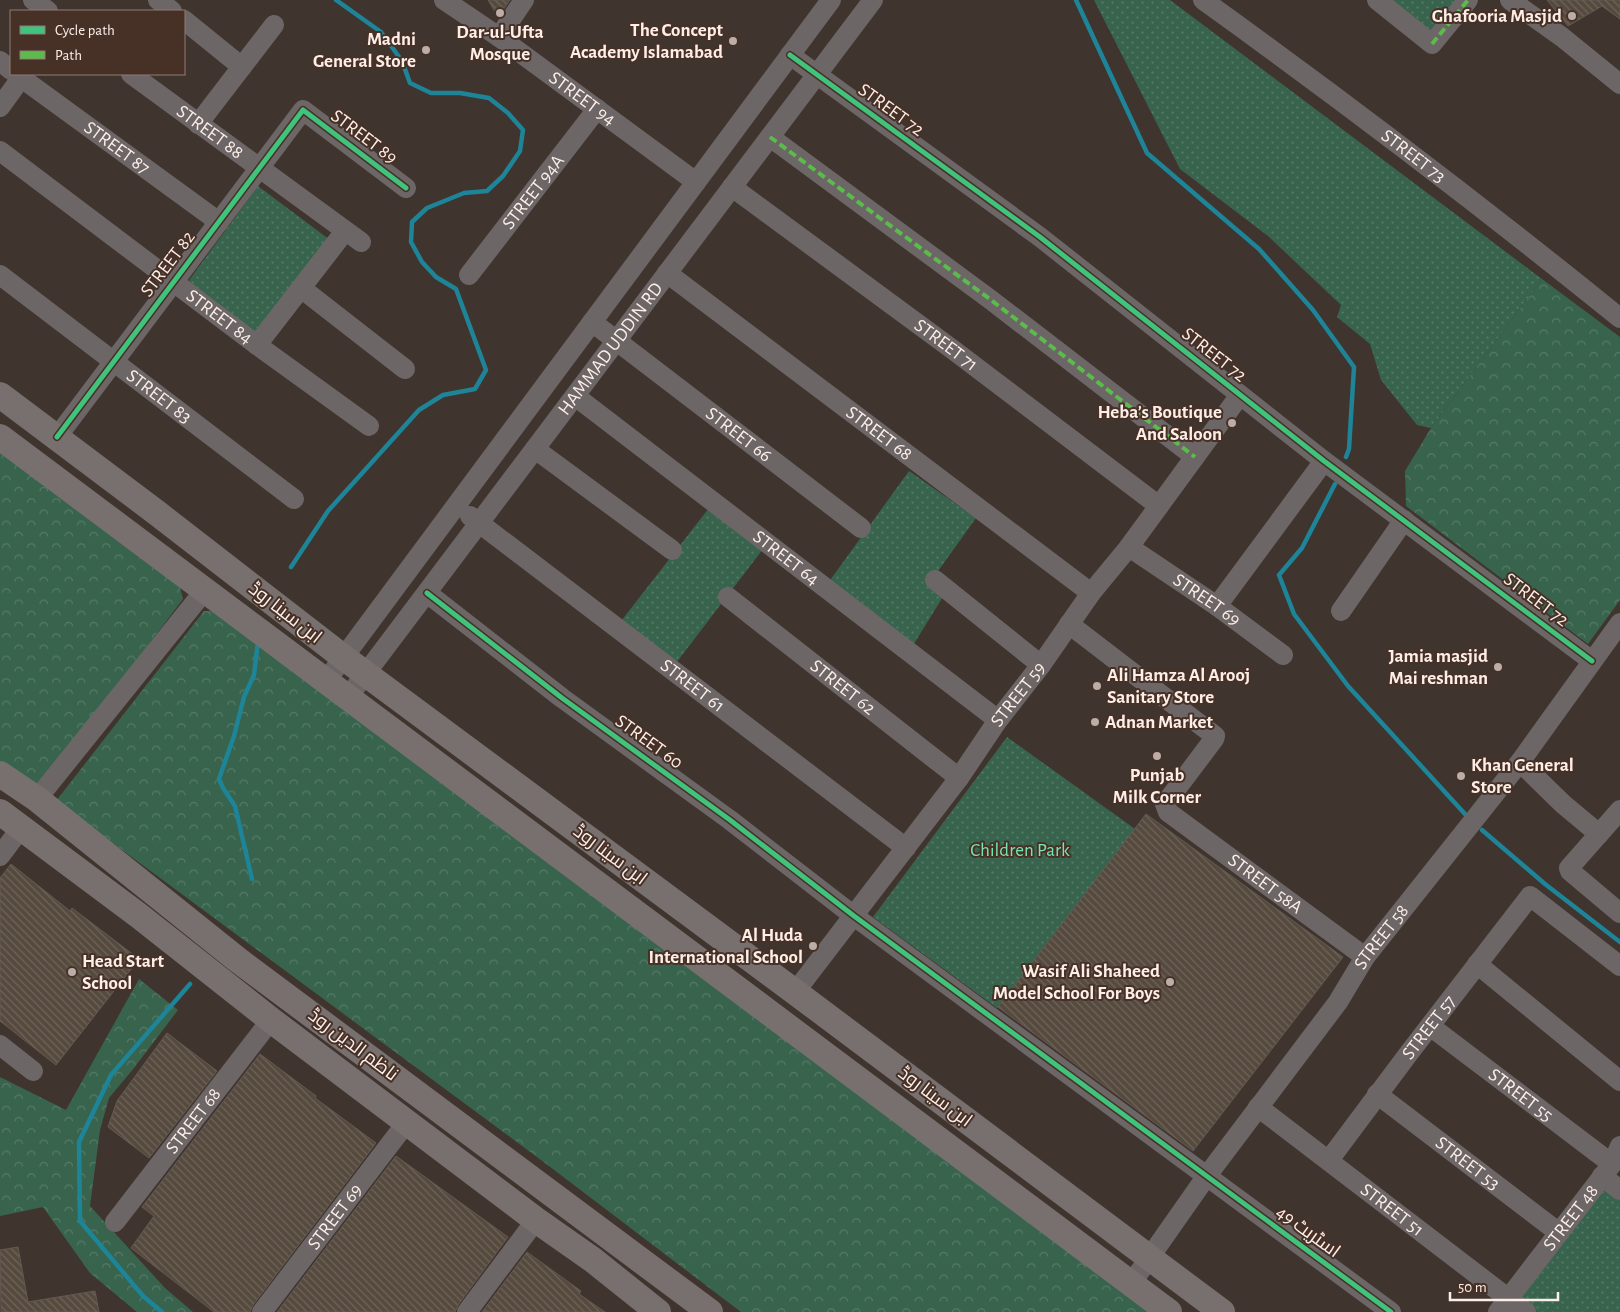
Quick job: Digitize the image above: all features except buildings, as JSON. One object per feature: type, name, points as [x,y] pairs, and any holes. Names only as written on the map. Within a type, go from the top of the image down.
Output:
[{"type":"main road","name":"ابن سینا روڈ","points":[[0,395],[344,658],[795,992],[1222,1312]]},
{"type":"main road","name":"ابن سینا روڈ","points":[[0,437],[1169,1312]]},
{"type":"main road","points":[[136,538],[156,513]]},
{"type":"main road","name":"ناظم الدین روڈ","points":[[0,774],[37,799],[238,960],[710,1312]]},
{"type":"main road","name":"ناظم الدین روڈ","points":[[0,812],[138,915],[271,1020],[536,1220],[593,1260],[658,1312]]},
{"type":"main road","points":[[222,982],[238,960]]},
{"type":"street","points":[[33,0],[47,10]]},
{"type":"street","points":[[158,0],[171,10]]},
{"type":"street","name":"STREET 94","points":[[444,0],[499,37],[696,182]]},
{"type":"street","points":[[499,37],[524,0]]},
{"type":"street","name":"HAMMAD UDDIN RD","points":[[326,681],[831,0]]},
{"type":"street","name":"HAMMAD UDDIN RD","points":[[348,697],[873,0]]},
{"type":"street","name":"STREET 73","points":[[1203,0],[1308,76],[1620,318]]},
{"type":"street","points":[[1377,0],[1432,44],[1468,0]]},
{"type":"street","points":[[1510,0],[1562,37],[1620,84]]},
{"type":"street","points":[[185,21],[242,67]]},
{"type":"street","points":[[198,124],[274,25]]},
{"type":"street","name":"STREET 72","points":[[790,56],[1040,237],[1324,460],[1592,661]]},
{"type":"street","points":[[0,107],[17,75]]},
{"type":"street","name":"STREET 87","points":[[19,75],[219,222]]},
{"type":"street","name":"STREET 88","points":[[132,75],[353,236],[301,288]]},
{"type":"street","name":"STREET 94A","points":[[469,275],[597,109]]},
{"type":"street","name":"STREET 82","points":[[57,437],[303,110]]},
{"type":"street","name":"STREET 89","points":[[303,110],[406,188]]},
{"type":"street","points":[[770,137],[991,300],[1195,457]]},
{"type":"street","name":"STREET 84","points":[[0,151],[257,346],[368,426]]},
{"type":"street","name":"STREET 71","points":[[732,187],[952,349],[1159,506]]},
{"type":"street","name":"STREET 68","points":[[667,273],[1091,593]]},
{"type":"street","name":"STREET 83","points":[[0,276],[294,500]]},
{"type":"street","points":[[257,346],[301,288],[405,369]]},
{"type":"street","name":"STREET 66","points":[[592,322],[861,528]]},
{"type":"street","name":"STREET 59","points":[[795,992],[959,778],[998,720],[1041,665],[1091,593],[1129,547],[1240,395]]},
{"type":"street","name":"STREET 64","points":[[575,396],[998,720]]},
{"type":"street","points":[[535,449],[672,550]]},
{"type":"street","points":[[1217,606],[1324,460]]},
{"type":"street","name":"STREET 61","points":[[456,505],[906,848]]},
{"type":"street","points":[[1341,611],[1404,520]]},
{"type":"street","name":"STREET 69","points":[[1129,547],[1217,606],[1283,656]]},
{"type":"street","points":[[935,580],[1041,665]]},
{"type":"street","points":[[37,799],[205,590]]},
{"type":"street","name":"STREET 60","points":[[427,593],[562,698],[730,820],[854,916],[1206,1176]]},
{"type":"street","name":"STREET 62","points":[[728,597],[959,778]]},
{"type":"street","name":"STREET 58","points":[[1131,1284],[1206,1176],[1338,1002],[1365,957],[1520,762],[1592,661],[1614,646],[1620,623]]},
{"type":"street","name":"STREET 58A","points":[[1069,624],[1215,736],[1165,804],[1166,809],[1365,957]]},
{"type":"street","points":[[1520,762],[1563,804],[1613,823],[1569,868],[1570,871],[1620,913]]},
{"type":"street","points":[[0,856],[21,828]]},
{"type":"street","name":"STREET 57","points":[[1329,1160],[1377,1094],[1530,896],[1620,966]]},
{"type":"street","points":[[1477,964],[1620,1081]]},
{"type":"street","name":"STREET 68","points":[[115,1222],[271,1020]]},
{"type":"street","name":"STREET 55","points":[[1430,1026],[1612,1162],[1620,1190]]},
{"type":"street","points":[[0,1045],[33,1071]]},
{"type":"street","name":"STREET 53","points":[[1377,1094],[1558,1232]]},
{"type":"street","name":"STREET 51","points":[[1258,1107],[1329,1160],[1503,1305],[1526,1312]]},
{"type":"street","name":"STREET 69","points":[[262,1312],[407,1122]]},
{"type":"street","name":"STREET 48","points":[[1503,1305],[1612,1162]]},
{"type":"street","name":"اسٹریٹ 49","points":[[1206,1176],[1392,1312]]},
{"type":"street","points":[[467,1312],[536,1220]]},
{"type":"green space","points":[[1094,0],[1170,0],[1542,279],[1431,428],[1417,425],[1381,380],[1370,344],[1337,317],[1341,305],[1268,236],[1180,169]]},
{"type":"green space","points":[[1383,0],[1462,0],[1432,37]]},
{"type":"green space","points":[[258,186],[330,240],[259,337],[187,283]]},
{"type":"green space","points":[[1542,279],[1620,337],[1620,600],[1588,644],[1406,506],[1405,471],[1431,428]]},
{"type":"green space","points":[[0,450],[179,583],[183,599],[46,780],[38,785],[0,761]]},
{"type":"green space","points":[[909,471],[976,518],[931,581],[944,595],[912,647],[828,583]]},
{"type":"green space","points":[[709,508],[763,549],[673,667],[618,625]]},
{"type":"green space","points":[[204,611],[219,611],[1158,1312],[741,1312],[545,1163],[56,801]]},
{"type":"green space","name":"Children Park","points":[[1007,737],[1135,829],[997,1008],[873,917]]},
{"type":"green space","points":[[139,979],[178,1010],[109,1098],[100,1130],[90,1206],[165,1288],[193,1312],[137,1312],[90,1273],[43,1207],[0,1216],[0,1077],[66,1110]]},
{"type":"green space","points":[[1603,1184],[1620,1197],[1620,1312],[1537,1312],[1517,1296]]},
{"type":"waterway","points":[[291,567],[328,511],[419,410],[443,395],[475,389],[486,370],[456,289],[436,277],[422,262],[411,242],[412,222],[427,208],[464,193],[487,191],[503,176],[520,151],[523,130],[508,113],[489,98],[460,93],[431,93],[410,83],[402,61],[381,32],[336,0]]},
{"type":"waterway","points":[[1076,0],[1147,153],[1259,249],[1313,310],[1354,367],[1349,449],[1346,457]]},
{"type":"waterway","points":[[1335,484],[1302,548],[1279,575],[1294,614],[1348,686],[1465,814]]},
{"type":"waterway","points":[[252,879],[235,806],[219,779],[234,736],[244,697],[254,675],[258,642]]},
{"type":"waterway","points":[[1482,830],[1545,884],[1620,942]]},
{"type":"waterway","points":[[162,1312],[143,1296],[80,1221],[79,1142],[111,1075],[190,984]]},
{"type":"marked path","points":[[1432,44],[1468,0]]},
{"type":"marked path","points":[[770,137],[991,300],[1195,457]]},
{"type":"cycle path","points":[[790,55],[1040,237],[1324,461],[1592,661]]},
{"type":"cycle path","points":[[57,437],[303,110],[406,188]]},
{"type":"cycle path","points":[[427,593],[562,698],[730,820],[854,916],[1391,1312]]},
{"type":"place","name":"Dar-ul-Ufta Mosque","points":[[500,13]]},
{"type":"place","name":"Ghafooria Masjid","points":[[1572,16]]},
{"type":"place","name":"The Concept Academy Islamabad","points":[[733,41]]},
{"type":"place","name":"Madni General Store","points":[[426,50]]},
{"type":"place","name":"Heba’s Boutique And Saloon","points":[[1232,423]]},
{"type":"place","name":"Jamia masjid Mai reshman","points":[[1498,667]]},
{"type":"place","name":"Ali Hamza Al Arooj Sanitary Store","points":[[1097,686]]},
{"type":"place","name":"Adnan Market","points":[[1095,722]]},
{"type":"place","name":"Punjab Milk Corner","points":[[1157,756]]},
{"type":"place","name":"Khan General Store","points":[[1461,776]]},
{"type":"place","name":"Al Huda International School","points":[[813,946]]},
{"type":"place","name":"Head Start School","points":[[72,972]]},
{"type":"place","name":"Wasif Ali Shaheed Model School For Boys","points":[[1170,982]]}]
